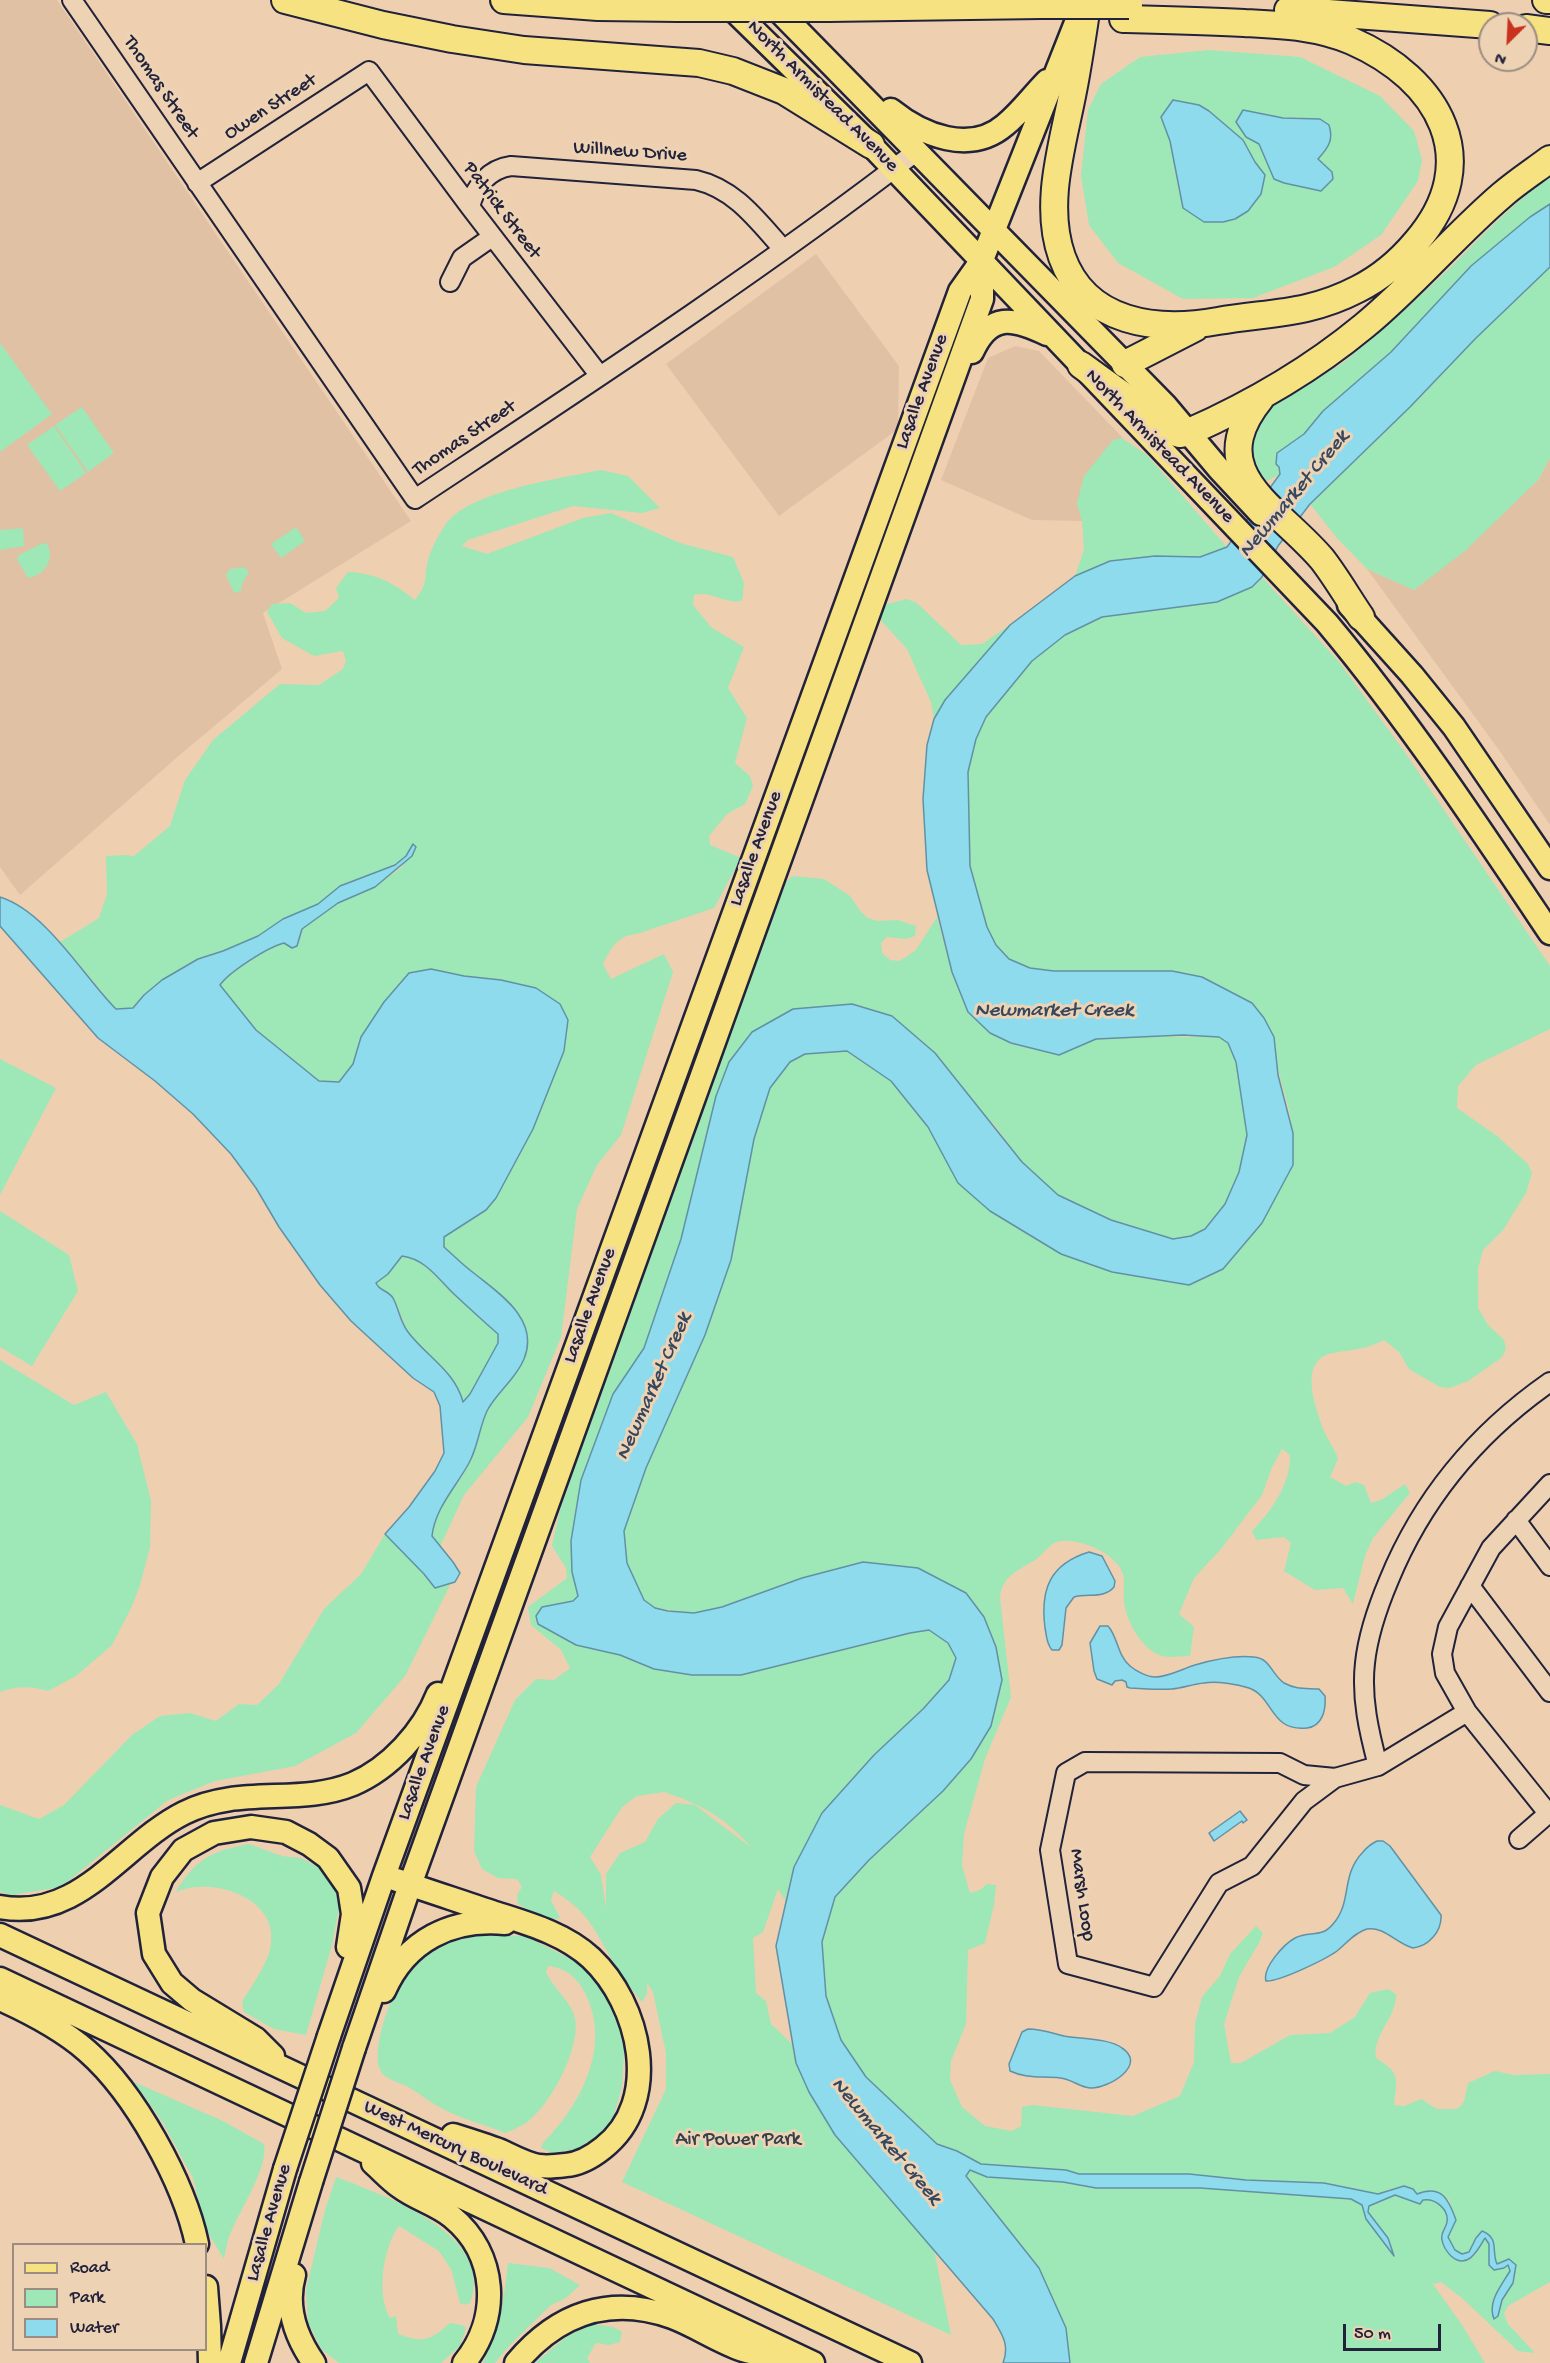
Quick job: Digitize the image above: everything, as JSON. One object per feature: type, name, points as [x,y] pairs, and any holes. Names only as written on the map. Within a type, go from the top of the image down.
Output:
[{"type":"highway","points":[[285,0],[383,25],[452,39],[524,50],[699,63],[733,71],[784,92],[872,145]]},
{"type":"highway","points":[[504,0],[598,7],[955,6],[1040,12],[1251,8],[1478,24]]},
{"type":"highway","points":[[1086,0],[1056,194],[1055,225],[1062,258],[1077,284],[1105,309],[1123,318],[1158,326],[1201,325],[1306,310],[1334,301],[1384,273],[1407,253],[1425,232],[1437,212],[1446,188],[1450,164],[1448,141],[1442,121],[1431,100],[1396,66],[1351,40],[1303,26],[1126,12]]},
{"type":"highway","points":[[1081,365],[1143,410],[1164,429],[1180,434],[1189,432],[1264,394],[1328,354],[1395,299],[1503,194],[1550,159]]},
{"type":"highway","points":[[1125,363],[1201,325]]},
{"type":"highway","points":[[1264,394],[1248,413],[1238,440],[1239,465],[1252,496],[1305,551],[1322,560],[1360,617]]},
{"type":"main road","name":"North Armistead Avenue","points":[[723,0],[872,145],[1328,623],[1374,678],[1550,933]]},
{"type":"main road","name":"North Armistead Avenue","points":[[768,0],[1125,363],[1252,496]]},
{"type":"main road","name":"Lasalle Avenue","points":[[229,2363],[285,2169],[384,1876],[960,291],[982,260],[1086,0]]},
{"type":"main road","points":[[842,75],[928,134],[957,140],[978,138],[998,130],[1013,118],[1056,71]]},
{"type":"main road","name":"Lasalle Avenue","points":[[256,2363],[354,2048],[410,1885],[982,299],[982,260]]},
{"type":"main road","points":[[890,550],[944,429],[970,357],[982,333],[994,324],[1010,321],[1022,322],[1055,338]]},
{"type":"main road","points":[[1360,617],[1412,675],[1454,727],[1550,868]]},
{"type":"main road","points":[[0,1907],[35,1907],[56,1903],[74,1895],[112,1868],[165,1824],[208,1803],[238,1797],[324,1792],[353,1784],[396,1755],[433,1707],[477,1591],[505,1545]]},
{"type":"main road","points":[[287,2070],[256,2039],[192,2000],[172,1983],[154,1954],[148,1913],[162,1877],[183,1850],[214,1833],[251,1827],[286,1832],[309,1844],[328,1858],[349,1888],[353,1914],[332,2026]]},
{"type":"main road","points":[[384,1876],[533,1926],[561,1938],[590,1956],[610,1978],[624,2002],[639,2055],[639,2082],[632,2110],[614,2139],[592,2156],[569,2165],[537,2166],[446,2133],[386,2117]]},
{"type":"main road","points":[[354,2048],[377,2012],[386,1988],[398,1967],[412,1949],[434,1934],[463,1925],[489,1922],[533,1926]]},
{"type":"main road","name":"West Mercury Boulevard","points":[[0,1935],[910,2363]]},
{"type":"main road","name":"West Mercury Boulevard","points":[[0,1979],[813,2363]]},
{"type":"main road","points":[[0,1999],[31,2013],[86,2050],[120,2086],[147,2124],[174,2177],[197,2243]]},
{"type":"main road","points":[[354,2146],[400,2188],[438,2206],[452,2217],[466,2230],[478,2247],[490,2284],[490,2303],[482,2335],[464,2363]]},
{"type":"main road","points":[[308,2192],[304,2239],[289,2291],[291,2314],[298,2338],[314,2363]]},
{"type":"main road","points":[[207,2297],[210,2363]]},
{"type":"main road","points":[[516,2363],[556,2326],[579,2315],[600,2309],[621,2307],[642,2308],[673,2318],[743,2350],[802,2363]]},
{"type":"street","name":"Thomas Street","points":[[72,0],[415,500],[600,376],[783,249],[917,151]]},
{"type":"street","name":"Owen Street","points":[[197,183],[369,71]]},
{"type":"street","name":"Patrick Street","points":[[369,71],[492,237],[600,376]]},
{"type":"street","name":"Willnew Drive","points":[[470,207],[475,192],[485,178],[492,172],[505,167],[696,180],[738,199],[783,249]]},
{"type":"street","points":[[450,282],[462,258],[492,237]]},
{"type":"street","points":[[1378,1766],[1367,1716],[1365,1663],[1375,1619],[1398,1558],[1430,1502],[1457,1464],[1491,1428],[1550,1382]]},
{"type":"street","points":[[1519,1839],[1549,1812],[1467,1712],[1445,1673],[1442,1654],[1448,1627],[1491,1548],[1550,1484]]},
{"type":"street","points":[[1516,1520],[1550,1566]]},
{"type":"street","points":[[1470,1586],[1550,1692]]},
{"type":"street","name":"Marsh Loop","points":[[1335,1778],[1304,1775],[1280,1763],[1085,1762],[1066,1773],[1050,1850],[1068,1964],[1154,1987],[1220,1883],[1252,1866],[1304,1801],[1335,1778],[1378,1766],[1467,1712]]},
{"type":"shaded area","points":[[0,0],[57,0],[411,521],[263,613],[282,669],[20,895],[0,867]]},
{"type":"shaded area","points":[[816,254],[899,366],[898,429],[779,516],[666,364]]},
{"type":"shaded area","points":[[1015,346],[1039,351],[1123,438],[1113,441],[1077,503],[1082,521],[1032,520],[941,480],[988,358]]},
{"type":"shaded area","points":[[1550,458],[1550,825],[1499,750],[1367,569],[1414,590],[1538,480]]},
{"type":"green space","points":[[1209,50],[1300,57],[1380,96],[1414,131],[1422,160],[1418,181],[1381,235],[1334,267],[1253,298],[1183,299],[1118,263],[1089,225],[1081,176],[1088,110],[1101,84],[1140,57]],"holes":[[[1172,101],[1199,105],[1243,140],[1265,175],[1248,211],[1179,193],[1170,141],[1161,117]],[[1243,111],[1283,118],[1299,117],[1326,151],[1318,159],[1325,164],[1299,185],[1284,183],[1266,161],[1259,144],[1246,137]]]},
{"type":"green space","points":[[1550,177],[1550,204],[1530,217],[1471,266],[1391,352],[1323,411],[1304,434],[1277,453],[1280,474],[1267,481],[1261,476],[1254,461],[1252,443],[1255,425],[1265,409],[1286,394],[1325,374],[1346,360],[1426,290],[1511,208]]},
{"type":"green space","points":[[1550,267],[1550,458],[1538,480],[1465,551],[1414,590],[1367,569],[1337,538],[1310,504]]},
{"type":"green space","points":[[0,343],[52,414],[0,452]]},
{"type":"green space","points":[[82,407],[114,453],[88,472],[55,425]]},
{"type":"green space","points":[[54,426],[86,473],[60,491],[27,445]]},
{"type":"green space","points":[[1122,438],[1147,455],[1227,547],[1200,557],[1155,556],[1110,561],[1075,576],[1084,550],[1082,521],[1077,503],[1084,476],[1113,440]]},
{"type":"green space","points":[[601,470],[628,476],[660,508],[642,513],[573,506],[468,540],[462,546],[487,554],[583,518],[611,513],[680,543],[733,557],[744,583],[742,601],[729,601],[712,595],[700,594],[694,595],[693,605],[712,628],[744,647],[728,688],[747,718],[735,763],[750,776],[753,786],[745,804],[727,814],[709,836],[710,845],[741,858],[714,908],[625,937],[612,948],[603,964],[611,979],[664,954],[673,972],[621,1135],[597,1165],[577,1209],[561,1337],[528,1417],[464,1495],[440,1547],[432,1536],[438,1516],[470,1462],[488,1410],[523,1359],[527,1338],[474,1274],[444,1247],[444,1237],[486,1210],[533,1129],[564,1051],[464,976],[431,969],[409,973],[384,1002],[361,1037],[353,1064],[339,1082],[319,1081],[256,1030],[219,985],[240,967],[269,949],[284,943],[292,948],[302,929],[338,903],[375,887],[402,867],[406,856],[395,865],[340,886],[318,904],[283,919],[258,936],[198,959],[144,995],[134,1008],[116,1009],[60,942],[99,918],[107,894],[106,856],[134,856],[170,826],[185,780],[213,740],[280,684],[319,685],[343,669],[346,661],[343,651],[314,656],[282,638],[267,612],[272,604],[290,603],[306,613],[325,611],[339,598],[336,588],[348,572],[367,574],[384,580],[415,600],[425,583],[427,564],[434,544],[446,524],[458,513],[474,503],[517,488]]},
{"type":"green space","points":[[296,527],[305,541],[281,558],[271,544]]},
{"type":"green space","points":[[23,528],[24,546],[0,550],[0,530]]},
{"type":"green space","points":[[43,543],[47,544],[49,550],[49,561],[43,571],[28,578],[17,559],[19,555]]},
{"type":"green space","points":[[244,567],[249,572],[241,591],[234,593],[226,575],[230,569]]},
{"type":"green space","points":[[1262,577],[1339,662],[1404,751],[1550,966],[1550,1029],[1476,1065],[1458,1086],[1457,1108],[1497,1136],[1528,1164],[1532,1173],[1526,1193],[1503,1230],[1483,1250],[1478,1269],[1478,1308],[1488,1325],[1504,1340],[1506,1350],[1501,1358],[1468,1381],[1450,1388],[1440,1387],[1409,1369],[1399,1352],[1384,1340],[1368,1347],[1326,1355],[1313,1369],[1314,1401],[1324,1431],[1338,1459],[1330,1477],[1346,1486],[1355,1482],[1364,1485],[1371,1503],[1381,1500],[1405,1484],[1410,1493],[1373,1538],[1365,1556],[1353,1604],[1343,1588],[1315,1590],[1284,1571],[1291,1543],[1284,1537],[1256,1540],[1252,1531],[1273,1506],[1287,1476],[1290,1455],[1282,1449],[1272,1467],[1262,1495],[1221,1549],[1194,1578],[1179,1614],[1194,1627],[1190,1656],[1162,1656],[1148,1648],[1136,1634],[1125,1610],[1124,1580],[1119,1566],[1106,1554],[1088,1545],[1069,1541],[1057,1542],[1004,1583],[1000,1597],[1011,1697],[985,1759],[964,1834],[962,1866],[970,1893],[980,1890],[987,1884],[996,1885],[994,1905],[985,1943],[968,1950],[966,2024],[951,2061],[950,2080],[962,2107],[985,2126],[1012,2131],[1021,2126],[1022,2107],[1032,2105],[1133,2116],[1180,2096],[1194,2062],[1195,2024],[1202,1997],[1220,1976],[1230,1954],[1256,1926],[1263,1933],[1239,1977],[1224,2024],[1231,2063],[1241,2063],[1290,2035],[1330,2033],[1355,2017],[1370,1993],[1388,1989],[1396,1994],[1395,2002],[1378,2042],[1376,2058],[1390,2068],[1396,2077],[1394,2105],[1404,2106],[1421,2099],[1437,2109],[1457,2109],[1464,2102],[1468,2083],[1495,2071],[1514,2075],[1550,2074],[1550,2282],[1508,2306],[1504,2314],[1508,2324],[1535,2353],[1518,2351],[1463,2299],[1441,2282],[1433,2284],[1485,2363],[1070,2363],[1066,2328],[1039,2268],[966,2175],[970,2170],[987,2177],[1063,2182],[1096,2188],[1200,2188],[1351,2199],[1362,2205],[1366,2219],[1393,2254],[1388,2238],[1368,2212],[1369,2206],[1395,2195],[1420,2204],[1423,2200],[1436,2202],[1447,2216],[1442,2241],[1467,2261],[1474,2256],[1485,2238],[1489,2243],[1489,2265],[1508,2264],[1510,2271],[1493,2299],[1498,2316],[1502,2300],[1513,2283],[1509,2259],[1497,2264],[1489,2234],[1476,2238],[1469,2252],[1462,2254],[1455,2250],[1448,2237],[1455,2220],[1449,2199],[1389,2189],[1378,2194],[1324,2183],[1246,2180],[1189,2174],[1079,2174],[1066,2170],[981,2164],[957,2151],[937,2144],[866,2077],[841,2040],[826,1996],[822,1942],[835,1897],[869,1860],[943,1791],[971,1759],[1002,1680],[863,1562],[802,1578],[722,1607],[694,1613],[655,1608],[644,1600],[626,1563],[624,1531],[646,1468],[705,1335],[731,1260],[754,1139],[770,1088],[790,1062],[805,1054],[847,1051],[891,1081],[928,1127],[958,1183],[990,1211],[1061,1254],[1112,1272],[1189,1285],[1293,1165],[1293,1133],[1289,1110],[1275,1059],[1251,1003],[1202,977],[1172,971],[1054,971],[1030,968],[1009,959],[996,945],[987,927],[970,865],[968,772],[976,739],[986,718],[1032,661],[1065,635],[1102,617],[1217,602],[1252,587]]},
{"type":"green space","points":[[907,599],[917,603],[961,645],[982,644],[1010,625],[945,700],[934,719],[931,702],[907,649],[875,614],[879,606]]},
{"type":"green space","name":"Air Power Park","points":[[793,876],[824,879],[850,896],[868,918],[877,921],[897,920],[916,926],[915,936],[906,939],[887,937],[881,943],[882,953],[890,960],[900,961],[916,950],[937,917],[952,972],[968,1012],[1011,1043],[1059,1055],[1096,1039],[1117,1036],[1219,1037],[1228,1043],[1236,1062],[1247,1135],[1239,1172],[1225,1204],[1205,1229],[1191,1236],[1173,1239],[1111,1220],[1058,1195],[1022,1162],[994,1124],[852,1004],[716,1096],[681,1239],[662,1301],[644,1348],[613,1394],[581,1480],[571,1541],[572,1572],[578,1596],[573,1601],[542,1607],[538,1624],[576,1645],[620,1655],[654,1669],[692,1675],[741,1675],[929,1630],[948,1643],[956,1658],[949,1680],[923,1709],[874,1755],[822,1813],[794,1867],[785,1900],[778,1889],[763,1932],[753,1938],[756,1993],[766,2001],[771,2024],[792,2044],[796,2063],[809,2092],[835,2135],[934,2250],[951,2335],[622,2182],[666,2089],[666,2053],[653,1992],[647,1983],[647,1994],[642,2002],[619,1971],[593,1927],[567,1900],[554,1891],[551,1900],[560,1918],[549,1919],[533,1913],[518,1904],[517,1895],[522,1887],[517,1879],[498,1878],[482,1869],[474,1851],[476,1787],[515,1700],[536,1679],[554,1680],[570,1668],[561,1650],[531,1625],[528,1607],[567,1578],[566,1568],[552,1546],[568,1474],[782,885]],"holes":[[[664,1792],[702,1807],[712,1813],[732,1828],[752,1848],[695,1805],[676,1803],[658,1819],[645,1842],[620,1853],[606,1874],[606,1909],[601,1875],[590,1857],[622,1807],[637,1796]]]},
{"type":"green space","points":[[0,1059],[56,1088],[0,1195]]},
{"type":"green space","points":[[0,1211],[69,1255],[78,1291],[32,1366],[0,1347]]},
{"type":"green space","points":[[402,1256],[425,1266],[498,1334],[498,1343],[470,1394],[462,1402],[447,1372],[408,1333],[393,1297],[377,1287],[376,1283],[388,1274]]},
{"type":"green space","points":[[0,1360],[74,1405],[106,1392],[137,1444],[151,1501],[150,1547],[140,1585],[112,1645],[76,1676],[48,1691],[24,1687],[0,1692]]},
{"type":"green space","points":[[385,1534],[435,1587],[450,1585],[405,1676],[356,1733],[295,1766],[215,1781],[168,1800],[61,1887],[11,1895],[0,1892],[0,1805],[39,1819],[64,1805],[132,1735],[160,1716],[190,1713],[216,1721],[239,1704],[257,1705],[279,1684],[324,1609],[361,1574]]},
{"type":"green space","points":[[249,1844],[282,1856],[301,1858],[320,1868],[335,1887],[339,1908],[332,1945],[306,2035],[274,2029],[244,2012],[242,2002],[270,1951],[270,1928],[264,1914],[239,1894],[223,1889],[190,1888],[176,1892],[190,1872],[206,1858]]},
{"type":"green space","points":[[487,1935],[525,1936],[573,1960],[597,1981],[616,2013],[624,2051],[622,2087],[613,2118],[600,2134],[577,2149],[552,2153],[541,2148],[580,2093],[593,2055],[595,2035],[593,2015],[580,1984],[566,1971],[548,1966],[546,1972],[573,2013],[576,2031],[573,2045],[562,2076],[554,2090],[535,2115],[521,2126],[505,2133],[452,2113],[407,2086],[388,2078],[379,2066],[378,2045],[387,2011],[395,1994],[415,1965],[443,1943]]},
{"type":"green space","points":[[134,2082],[223,2121],[264,2144],[258,2176],[230,2235],[224,2259],[205,2228],[193,2178],[163,2123]]},
{"type":"green space","points":[[336,2177],[381,2195],[431,2221],[452,2238],[467,2257],[474,2279],[470,2303],[464,2305],[460,2303],[451,2269],[439,2251],[399,2226],[393,2235],[385,2258],[383,2297],[390,2318],[396,2316],[398,2334],[414,2339],[426,2339],[437,2334],[450,2323],[466,2328],[460,2346],[441,2363],[339,2363],[321,2349],[308,2322],[306,2290],[325,2210]]},
{"type":"green space","points":[[508,2263],[549,2268],[580,2285],[566,2298],[551,2305],[495,2363],[483,2363],[500,2314]]},
{"type":"green space","points":[[592,2324],[613,2327],[622,2332],[620,2342],[609,2345],[596,2343],[587,2358],[590,2363],[535,2363],[567,2336]]},
{"type":"water","points":[[1173,100],[1199,105],[1209,111],[1243,140],[1265,175],[1261,194],[1248,211],[1235,219],[1223,222],[1204,222],[1183,208],[1170,141],[1161,117]]},
{"type":"water","points":[[1243,110],[1283,118],[1320,119],[1329,125],[1331,135],[1329,144],[1318,159],[1332,172],[1333,179],[1321,191],[1274,179],[1259,144],[1246,137],[1236,122]]},
{"type":"water","name":"Newmarket Creek","points":[[1550,204],[1550,267],[1310,504],[1278,546],[1262,577],[1252,587],[1217,602],[1102,617],[1065,635],[1032,661],[986,717],[976,739],[968,772],[970,866],[987,927],[996,945],[1009,959],[1030,968],[1054,971],[1172,971],[1202,977],[1252,1003],[1264,1018],[1274,1037],[1278,1075],[1293,1133],[1293,1165],[1262,1223],[1223,1269],[1189,1285],[1112,1272],[1061,1254],[990,1211],[958,1183],[928,1127],[891,1081],[847,1051],[805,1054],[790,1062],[770,1088],[754,1139],[731,1260],[705,1335],[646,1468],[624,1531],[627,1563],[644,1600],[655,1608],[694,1613],[722,1607],[802,1578],[863,1562],[918,1568],[966,1593],[984,1617],[996,1647],[1002,1680],[991,1726],[971,1759],[943,1791],[869,1860],[835,1897],[822,1942],[826,1996],[841,2040],[866,2077],[937,2144],[957,2151],[981,2164],[1066,2170],[1079,2174],[1189,2174],[1246,2180],[1324,2183],[1378,2194],[1404,2186],[1413,2189],[1417,2194],[1433,2191],[1447,2200],[1456,2220],[1448,2237],[1455,2250],[1462,2254],[1469,2252],[1482,2231],[1488,2234],[1493,2241],[1497,2264],[1509,2259],[1516,2265],[1513,2283],[1502,2300],[1498,2316],[1494,2319],[1492,2306],[1499,2288],[1510,2271],[1508,2265],[1494,2270],[1489,2265],[1489,2244],[1485,2238],[1471,2258],[1462,2261],[1451,2256],[1444,2247],[1442,2237],[1447,2222],[1446,2213],[1440,2205],[1432,2201],[1423,2200],[1420,2204],[1395,2195],[1369,2206],[1368,2212],[1388,2238],[1394,2256],[1366,2219],[1362,2205],[1351,2199],[1200,2188],[1096,2188],[1063,2182],[987,2177],[970,2170],[966,2176],[1039,2268],[1066,2328],[1070,2363],[1003,2363],[1005,2345],[993,2319],[835,2135],[809,2092],[796,2063],[776,1946],[794,1867],[822,1813],[874,1755],[923,1709],[949,1680],[956,1658],[948,1643],[929,1630],[741,1675],[692,1675],[654,1669],[620,1655],[576,1645],[538,1624],[536,1616],[542,1607],[573,1601],[578,1596],[572,1572],[571,1541],[581,1480],[613,1394],[644,1348],[681,1239],[716,1096],[729,1062],[752,1032],[793,1009],[852,1004],[892,1016],[935,1053],[1022,1162],[1058,1195],[1111,1220],[1173,1239],[1191,1236],[1205,1229],[1225,1204],[1239,1172],[1247,1135],[1236,1062],[1228,1043],[1219,1037],[1183,1035],[1096,1039],[1059,1055],[1011,1043],[990,1033],[968,1012],[952,972],[927,870],[923,799],[927,745],[934,719],[945,700],[1010,625],[1075,576],[1110,561],[1155,556],[1200,557],[1227,547],[1280,474],[1276,464],[1277,453],[1304,434],[1323,411],[1391,352],[1471,266],[1530,217]]},
{"type":"water","points":[[413,844],[416,847],[412,856],[375,887],[338,903],[302,929],[297,946],[292,948],[284,943],[269,949],[240,967],[220,985],[256,1030],[319,1081],[339,1082],[353,1064],[361,1037],[384,1002],[409,973],[431,969],[536,988],[560,1004],[568,1020],[564,1051],[533,1129],[496,1198],[486,1210],[444,1237],[444,1247],[515,1309],[527,1332],[528,1345],[521,1366],[487,1411],[472,1457],[437,1516],[432,1536],[460,1573],[455,1582],[435,1588],[385,1534],[409,1507],[435,1471],[444,1453],[440,1406],[434,1392],[413,1378],[351,1321],[320,1285],[231,1154],[193,1114],[155,1081],[98,1038],[0,926],[0,897],[17,905],[49,930],[116,1009],[133,1008],[162,980],[198,959],[258,936],[283,919],[318,904],[340,886],[395,865],[406,856]],"holes":[[[402,1256],[411,1258],[432,1271],[498,1334],[498,1343],[470,1394],[463,1402],[454,1381],[415,1341],[405,1328],[393,1298],[376,1283],[388,1274]]]},
{"type":"water","points":[[1089,1552],[1102,1556],[1115,1581],[1114,1587],[1106,1593],[1074,1597],[1066,1608],[1062,1645],[1059,1650],[1052,1650],[1045,1628],[1046,1590],[1050,1580],[1065,1563]]},
{"type":"water","points":[[1100,1626],[1108,1626],[1122,1657],[1130,1666],[1152,1677],[1165,1676],[1224,1658],[1247,1657],[1264,1660],[1284,1683],[1297,1688],[1319,1689],[1325,1696],[1322,1716],[1312,1727],[1295,1728],[1286,1725],[1257,1692],[1233,1684],[1209,1682],[1172,1689],[1151,1689],[1130,1688],[1122,1680],[1115,1681],[1112,1685],[1097,1679],[1090,1643]]},
{"type":"water","points":[[1240,1811],[1247,1820],[1243,1823],[1242,1821],[1214,1841],[1209,1833]]},
{"type":"water","points":[[1377,1841],[1383,1841],[1390,1846],[1441,1915],[1437,1932],[1429,1941],[1413,1948],[1379,1930],[1367,1929],[1323,1959],[1291,1974],[1266,1981],[1267,1970],[1285,1945],[1300,1936],[1324,1931],[1333,1924],[1343,1906],[1351,1870],[1366,1849]]},
{"type":"water","points":[[1028,2029],[1110,2042],[1122,2048],[1129,2055],[1128,2068],[1122,2075],[1106,2085],[1090,2088],[1064,2079],[1016,2074],[1010,2071],[1009,2064],[1022,2032]]}]
